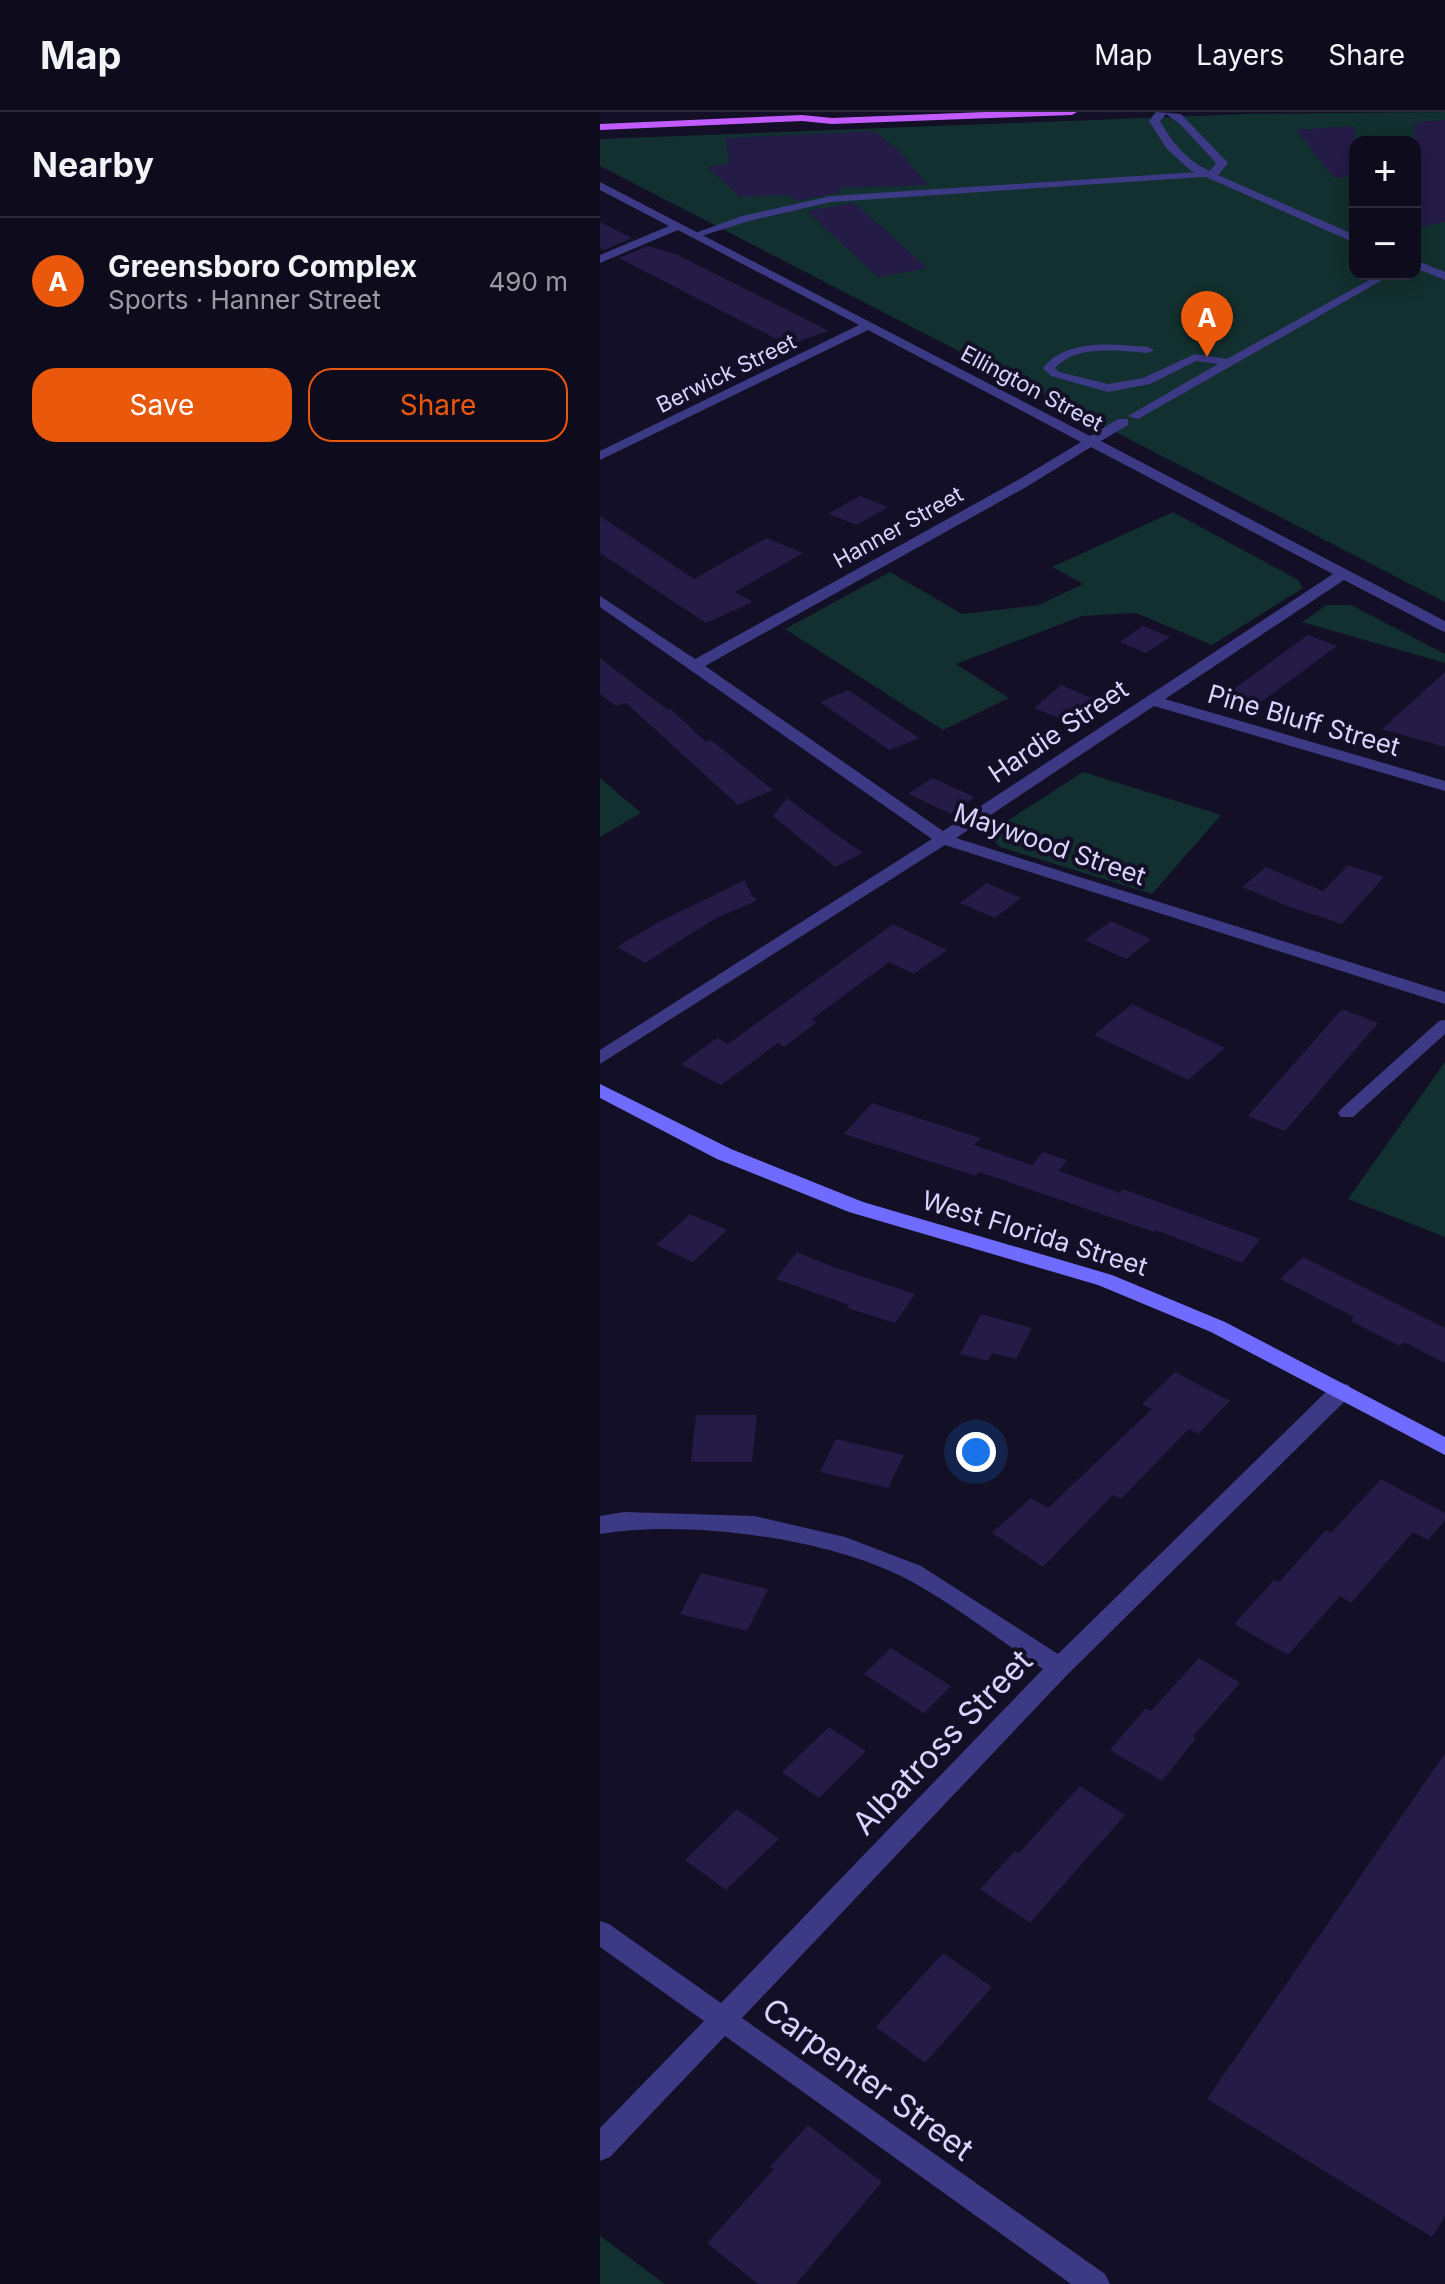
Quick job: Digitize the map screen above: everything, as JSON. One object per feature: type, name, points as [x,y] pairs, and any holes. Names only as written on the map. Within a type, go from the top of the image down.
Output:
[{"type":"main road","points":[[600,127],[853,112]]},
{"type":"main road","points":[[801,115],[832,121],[1072,112]]},
{"type":"main road","name":"West Florida Street","points":[[600,1090],[724,1154],[856,1207],[1054,1264],[1141,1294],[1218,1327],[1445,1447]]},
{"type":"street","points":[[1162,112],[1154,121],[1172,149],[1194,168],[1349,236]]},
{"type":"street","points":[[1170,112],[1185,118],[1196,137],[1222,163],[1213,174]]},
{"type":"street","name":"Ellington Street","points":[[600,185],[1445,627]]},
{"type":"street","points":[[600,259],[678,226]]},
{"type":"street","points":[[1421,266],[1445,276]]},
{"type":"street","name":"Berwick Street","points":[[600,456],[869,325]]},
{"type":"street","name":"Hanner Street","points":[[692,667],[1023,483],[1129,419]]},
{"type":"street","name":"Hardie Street","points":[[600,1058],[943,839],[1343,574]]},
{"type":"street","name":"Maywood Street","points":[[600,600],[943,839],[1445,998]]},
{"type":"street","name":"Pine Bluff Street","points":[[1150,700],[1445,786]]},
{"type":"street","name":"Albatross Street","points":[[600,2148],[1060,1667],[1341,1391]]},
{"type":"street","points":[[600,1525],[624,1521],[754,1525],[845,1546],[913,1572],[1060,1667]]},
{"type":"street","name":"Carpenter Street","points":[[600,1932],[1095,2284]]},
{"type":"lane","points":[[695,235],[746,218],[831,199],[1213,174]]},
{"type":"lane","points":[[1129,419],[1377,280]]},
{"type":"lane","points":[[1148,350],[1116,347],[1088,350],[1067,355],[1053,362],[1049,368],[1055,374],[1108,388],[1146,381],[1195,357],[1229,363]]},
{"type":"lane","points":[[1347,1113],[1445,1025]]},
{"type":"green space","points":[[1445,112],[1445,602],[600,166],[600,139],[1245,114]]},
{"type":"green space","points":[[1173,512],[1298,580],[1303,588],[1212,645],[1136,613],[1082,616],[956,664],[1009,698],[943,730],[785,629],[890,572],[962,614],[1039,605],[1083,584],[1052,567]]},
{"type":"green space","points":[[1327,605],[1351,605],[1445,654],[1445,663],[1302,622]]},
{"type":"green space","points":[[1083,772],[1221,815],[1152,894],[1000,847],[991,838],[993,830]]},
{"type":"green space","points":[[600,778],[641,813],[600,837]]},
{"type":"green space","points":[[1445,1062],[1445,1237],[1348,1199]]},
{"type":"green space","points":[[600,2236],[665,2284],[600,2284]]},
{"type":"building","points":[[1445,120],[1445,222],[1421,227],[1421,136],[1415,136],[1415,122]]},
{"type":"building","points":[[1355,126],[1355,136],[1349,136],[1349,177],[1334,178],[1296,130]]},
{"type":"building","points":[[874,131],[896,148],[928,185],[837,188],[842,192],[796,201],[790,195],[740,197],[708,167],[729,164],[726,138]]},
{"type":"building","points":[[854,203],[927,268],[878,277],[807,211]]},
{"type":"building","points":[[600,222],[632,238],[604,250],[600,248]]},
{"type":"building","points":[[648,246],[678,255],[829,331],[788,345],[619,258]]},
{"type":"building","points":[[860,496],[888,507],[857,525],[828,514]]},
{"type":"building","points":[[600,516],[694,579],[766,538],[803,553],[735,592],[753,602],[706,623],[600,553]]},
{"type":"building","points":[[1143,626],[1170,637],[1146,653],[1120,642]]},
{"type":"building","points":[[1308,635],[1337,646],[1253,708],[1224,696]]},
{"type":"building","points":[[600,658],[668,710],[671,709],[706,742],[711,740],[773,790],[738,805],[626,703],[616,706],[600,694]]},
{"type":"building","points":[[1445,672],[1445,747],[1382,729]]},
{"type":"building","points":[[1061,685],[1092,698],[1061,719],[1034,708]]},
{"type":"building","points":[[848,690],[919,738],[889,750],[820,702]]},
{"type":"building","points":[[932,778],[975,797],[951,814],[908,794]]},
{"type":"building","points":[[787,798],[863,853],[835,867],[773,816]]},
{"type":"building","points":[[1348,865],[1384,877],[1342,924],[1242,887],[1266,867],[1323,891]]},
{"type":"building","points":[[745,880],[752,896],[758,900],[716,918],[645,963],[617,947],[655,924]]},
{"type":"building","points":[[987,883],[1021,898],[995,918],[960,903]]},
{"type":"building","points":[[1111,921],[1151,939],[1126,959],[1085,940]]},
{"type":"building","points":[[893,924],[947,950],[914,974],[889,962],[811,1020],[817,1022],[784,1047],[778,1043],[721,1085],[681,1064],[717,1038],[728,1044]]},
{"type":"building","points":[[1132,1004],[1225,1048],[1188,1080],[1094,1035]]},
{"type":"building","points":[[1342,1009],[1378,1023],[1285,1131],[1248,1116]]},
{"type":"building","points":[[872,1103],[980,1138],[974,1145],[1032,1165],[1043,1152],[1067,1160],[1059,1171],[1120,1193],[1123,1189],[1260,1239],[1242,1263],[1155,1230],[979,1172],[976,1176],[844,1134]]},
{"type":"building","points":[[690,1214],[727,1230],[693,1262],[656,1245]]},
{"type":"building","points":[[797,1252],[915,1294],[895,1323],[847,1308],[849,1305],[776,1279]]},
{"type":"building","points":[[1303,1257],[1445,1328],[1445,1363],[1404,1342],[1400,1346],[1351,1321],[1354,1317],[1280,1279]]},
{"type":"building","points":[[981,1314],[1032,1328],[1016,1359],[992,1353],[988,1361],[960,1354]]},
{"type":"building","points":[[1175,1372],[1230,1401],[1198,1434],[1189,1429],[1121,1499],[1113,1495],[1043,1567],[992,1533],[1031,1498],[1048,1508],[1152,1409],[1142,1404]]},
{"type":"building","points":[[696,1415],[757,1415],[752,1462],[691,1462]]},
{"type":"building","points":[[836,1439],[904,1455],[888,1488],[820,1472]]},
{"type":"building","points":[[1381,1479],[1445,1513],[1445,1520],[1428,1540],[1413,1532],[1351,1603],[1340,1596],[1288,1655],[1234,1624],[1274,1580],[1279,1582],[1326,1530],[1331,1533]]},
{"type":"building","points":[[701,1573],[768,1589],[747,1631],[680,1614]]},
{"type":"building","points":[[891,1648],[951,1686],[924,1713],[864,1674]]},
{"type":"building","points":[[1199,1658],[1240,1683],[1193,1736],[1196,1738],[1162,1781],[1110,1750],[1146,1708],[1151,1711]]},
{"type":"building","points":[[829,1727],[866,1751],[819,1798],[782,1772]]},
{"type":"building","points":[[1445,1753],[1445,2216],[1432,2237],[1207,2099]]},
{"type":"building","points":[[1080,1786],[1125,1815],[1030,1923],[980,1889],[1015,1851],[1019,1853]]},
{"type":"building","points":[[737,1809],[779,1839],[726,1890],[685,1860]]},
{"type":"building","points":[[943,1953],[992,1987],[925,2063],[876,2027]]},
{"type":"building","points":[[808,2125],[882,2182],[796,2284],[758,2284],[707,2243],[774,2169],[770,2167]]},
{"type":"place","name":"Greensboro Complex","points":[[1207,357]]}]
